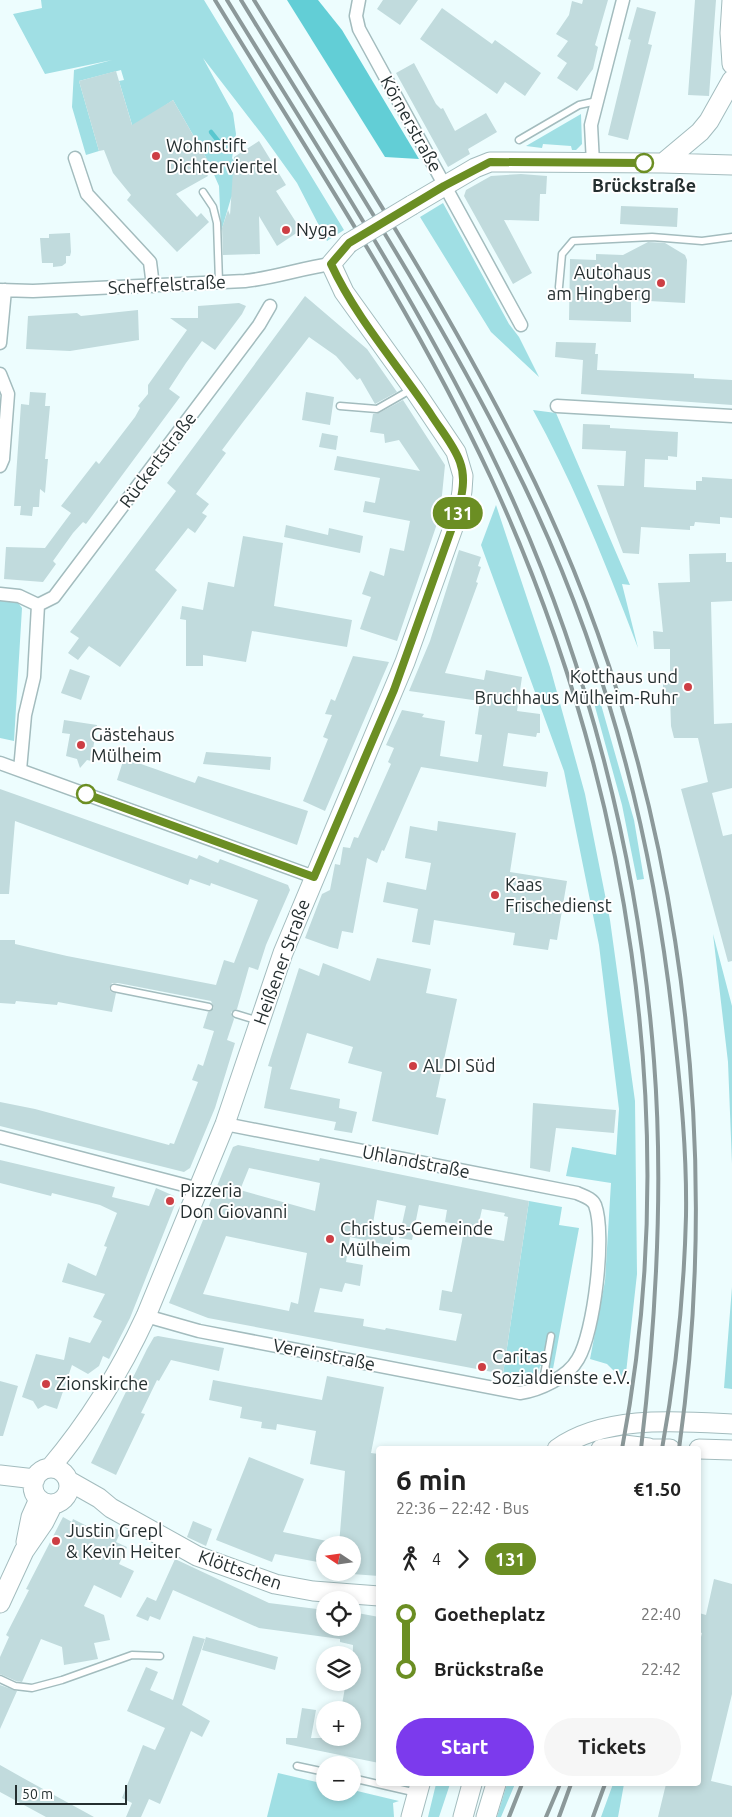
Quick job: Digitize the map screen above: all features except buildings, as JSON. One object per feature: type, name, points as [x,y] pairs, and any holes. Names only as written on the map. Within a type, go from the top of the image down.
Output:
[{"type":"street","name":"Körnerstraße","points":[[359,0],[356,16],[359,29],[521,325]]},
{"type":"street","points":[[593,163],[592,124],[623,0]]},
{"type":"street","points":[[732,0],[730,33],[732,64]]},
{"type":"street","points":[[663,163],[709,121],[732,80]]},
{"type":"street","points":[[75,158],[87,194],[150,262],[153,286]]},
{"type":"street","points":[[331,264],[349,243],[444,186],[490,162],[732,165]]},
{"type":"street","name":"Scheffelstraße","points":[[2,290],[33,291],[269,279],[305,268],[331,264]]},
{"type":"street","name":"Heißener Straße","points":[[0,1603],[24,1551],[44,1522],[51,1487],[86,1422],[132,1346],[146,1316],[225,1124],[283,953],[394,690],[458,511],[462,491],[460,462],[413,388],[344,292],[331,264]]},
{"type":"street","points":[[0,343],[2,290]]},
{"type":"street","name":"Rückertstraße","points":[[38,605],[54,596],[253,333],[270,306]]},
{"type":"street","points":[[0,374],[8,394],[3,459],[0,466]]},
{"type":"street","points":[[557,406],[732,416]]},
{"type":"street","points":[[0,594],[19,596],[38,605],[34,677],[25,715],[20,770]]},
{"type":"street","points":[[0,763],[314,877]]},
{"type":"street","name":"Uhlandstraße","points":[[225,1124],[576,1193],[588,1197],[594,1203],[597,1214]]},
{"type":"street","points":[[0,1137],[199,1189]]},
{"type":"street","name":"Vereinstraße","points":[[146,1316],[198,1331],[520,1393],[542,1386],[570,1369],[578,1360],[584,1348],[597,1278],[597,1214]]},
{"type":"street","points":[[563,1446],[589,1432],[638,1423],[732,1424]]},
{"type":"street","points":[[618,1446],[632,1446]]},
{"type":"street","points":[[701,1449],[732,1450]]},
{"type":"street","name":"Klöttschen","points":[[0,1475],[99,1498],[111,1508],[198,1556],[275,1584],[313,1591],[376,1596]]},
{"type":"street","name":"Klöttschen","points":[[0,1484],[51,1487]]},
{"type":"street","points":[[463,1817],[471,1786]]},
{"type":"street","points":[[486,1817],[495,1786]]},
{"type":"street","points":[[411,1817],[419,1788]]},
{"type":"lane","points":[[520,140],[579,105],[597,101]]},
{"type":"lane","points":[[202,192],[213,207],[217,223],[219,282]]},
{"type":"lane","points":[[559,287],[562,254],[573,240],[652,236],[702,241],[732,238]]},
{"type":"lane","points":[[340,406],[377,409],[413,388]]},
{"type":"lane","points":[[114,988],[209,1007]]},
{"type":"lane","points":[[236,1014],[260,1022]]},
{"type":"lane","points":[[542,1386],[552,1336]]},
{"type":"lane","points":[[0,1679],[15,1686],[32,1688],[62,1680],[132,1655],[160,1656]]},
{"type":"lane","points":[[297,1766],[316,1770]]},
{"type":"lane","points":[[361,1779],[376,1782]]},
{"type":"lane","points":[[406,1786],[419,1788]]},
{"type":"shaded area","points":[[41,0],[204,0],[344,230],[327,241],[297,183],[203,58],[233,113],[236,134],[232,158],[244,178],[231,198],[221,232],[219,186],[208,161],[173,100],[133,128],[119,81],[124,80],[121,70],[79,81],[99,151],[86,155],[72,107],[74,70],[112,60],[45,74],[13,14],[42,8]]},
{"type":"shaded area","points":[[287,0],[318,0],[342,30],[419,159],[385,157]]},
{"type":"shaded area","points":[[581,114],[582,144],[576,150],[572,150],[571,146],[543,144],[542,148],[526,146]]},
{"type":"shaded area","points":[[443,203],[509,324],[519,337],[539,377],[491,332],[420,217]]},
{"type":"shaded area","points":[[533,410],[556,413],[630,585],[622,584],[638,648],[577,497]]},
{"type":"shaded area","points":[[496,505],[550,667],[585,794],[610,920],[635,1101],[637,1274],[625,1382],[607,1364],[590,1359],[605,1281],[611,1183],[566,1176],[572,1147],[616,1155],[619,1109],[599,945],[564,771],[481,545]]},
{"type":"shaded area","points":[[0,599],[16,600],[22,608],[14,741],[0,738]]},
{"type":"shaded area","points":[[600,701],[634,820],[644,879],[637,880],[622,805],[594,703]]},
{"type":"shaded area","points":[[713,934],[732,1006],[732,1164],[728,1062]]},
{"type":"shaded area","points":[[529,1201],[562,1207],[559,1225],[579,1228],[553,1369],[540,1366],[538,1375],[532,1380],[503,1374]]},
{"type":"shaded area","points":[[732,1287],[732,1389],[724,1388]]},
{"type":"shaded area","points":[[278,1773],[316,1782],[316,1801],[361,1801],[361,1792],[399,1801],[393,1803],[394,1817],[267,1817]]},
{"type":"shaded area","points":[[436,1786],[449,1786],[439,1817],[428,1817]]},
{"type":"shaded area","points":[[506,1786],[514,1786],[501,1817],[497,1817]]},
{"type":"shaded area","points":[[612,1786],[624,1786],[618,1817],[601,1817]]},
{"type":"waterway","points":[[211,132],[219,142]]},
{"type":"railway","points":[[215,0],[360,235],[429,355],[461,416],[491,478],[539,592],[578,710],[609,831],[632,953],[644,1077],[647,1202],[640,1326],[622,1446]]},
{"type":"railway","points":[[227,0],[404,290],[469,409],[530,540],[558,612],[604,759],[636,909],[647,985],[657,1109],[657,1255],[651,1353],[641,1446]]},
{"type":"railway","points":[[241,0],[416,287],[482,403],[513,463],[545,530],[573,599],[598,669],[619,739],[637,811],[665,957],[677,1053],[684,1146],[686,1216],[681,1304],[675,1362],[662,1446]]},
{"type":"railway","points":[[254,0],[393,225],[492,397],[522,456],[574,572],[617,692],[651,815],[675,941],[690,1068],[696,1196],[692,1323],[679,1446]]},
{"type":"railway","points":[[509,1817],[521,1786]]},
{"type":"railway","points":[[546,1817],[559,1786]]},
{"type":"railway","points":[[559,1817],[570,1786]]},
{"type":"railway","points":[[593,1817],[604,1786]]},
{"type":"bus line","name":"131","points":[[86,794],[314,877],[405,662],[458,511],[463,476],[456,452],[344,292],[331,264],[340,251],[349,243],[475,168],[490,162],[644,163]]},
{"type":"place","name":"Wohnstift Dichterviertel","points":[[156,156]]},
{"type":"place","name":"Brückstraße","points":[[644,163]]},
{"type":"place","name":"Nyga","points":[[286,230]]},
{"type":"place","name":"Autohaus am Hingberg","points":[[661,283]]},
{"type":"place","name":"Kotthaus und Bruchhaus Mülheim-Ruhr","points":[[688,687]]},
{"type":"place","name":"Gästehaus Mülheim","points":[[81,745]]},
{"type":"place","name":"Kaas Frischedienst","points":[[495,895]]},
{"type":"place","name":"ALDI Süd","points":[[413,1066]]},
{"type":"place","name":"Pizzeria Don Giovanni","points":[[170,1201]]},
{"type":"place","name":"Christus-Gemeinde Mülheim","points":[[330,1239]]},
{"type":"place","name":"Caritas Sozialdienste e.V.","points":[[482,1367]]},
{"type":"place","name":"Zionskirche","points":[[46,1384]]},
{"type":"place","name":"Justin Grepl & Kevin Heiter","points":[[56,1541]]}]
